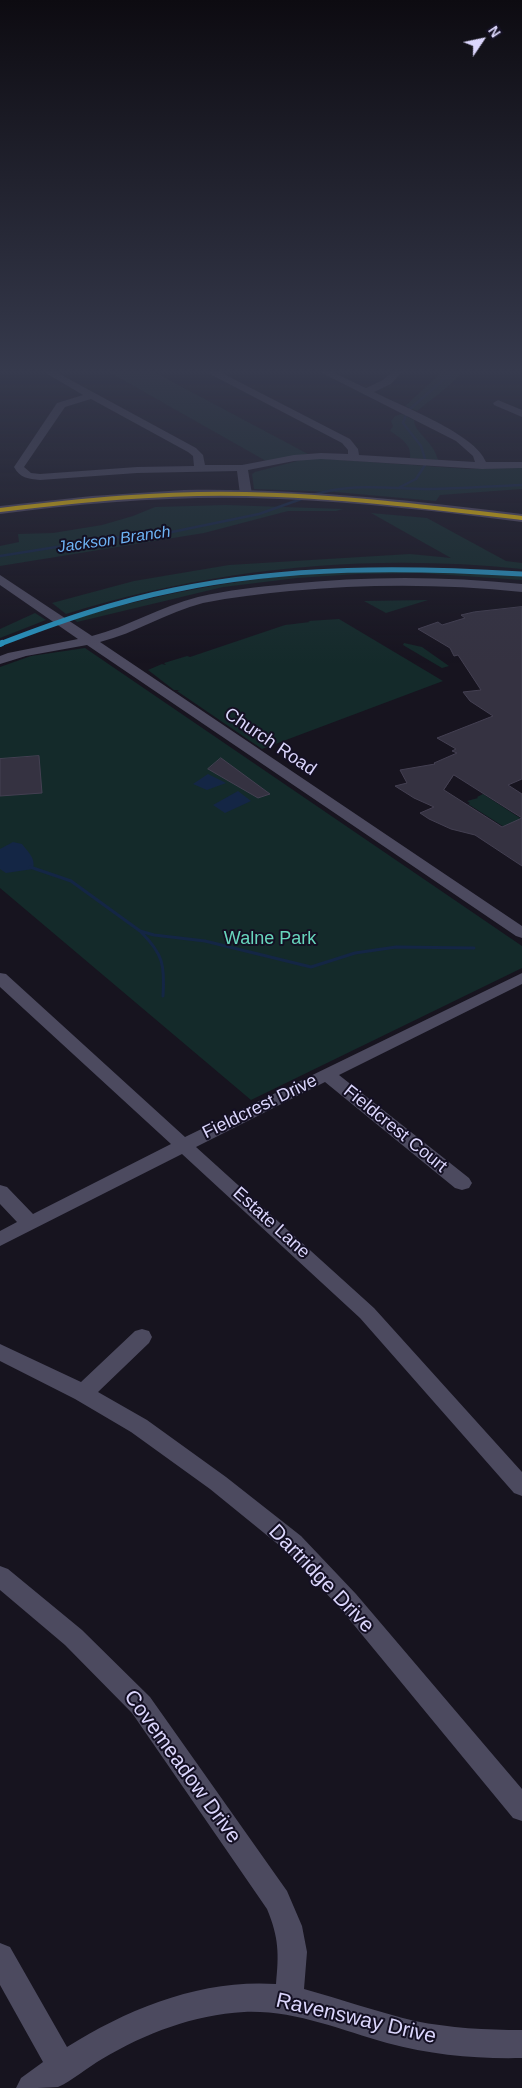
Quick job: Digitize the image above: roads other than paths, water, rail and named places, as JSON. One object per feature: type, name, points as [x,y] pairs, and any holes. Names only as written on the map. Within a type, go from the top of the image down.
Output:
[{"type":"main road","points":[[0,510],[127,496],[250,496],[374,502],[492,519],[522,526]]},
{"type":"main road","points":[[0,516],[91,506],[202,501],[250,496],[492,519],[522,518]]},
{"type":"street","points":[[20,469],[25,474],[48,476],[155,469]]},
{"type":"street","points":[[242,469],[250,496]]},
{"type":"street","name":"Church Road","points":[[0,578],[231,738],[522,933]]},
{"type":"street","points":[[0,660],[31,650],[91,640],[127,629],[188,604],[241,592],[386,582],[442,582],[522,588]]},
{"type":"street","points":[[0,592],[14,588]]},
{"type":"street","name":"Estate Lane","points":[[0,978],[368,1313],[522,1487]]},
{"type":"street","name":"Fieldcrest Drive","points":[[0,1238],[522,978]]},
{"type":"street","name":"Fieldcrest Court","points":[[328,1074],[462,1183]]},
{"type":"street","points":[[0,1192],[30,1224]]},
{"type":"street","points":[[83,1393],[142,1336]]},
{"type":"street","name":"Dartridge Drive","points":[[0,1352],[83,1393],[139,1426],[218,1483],[293,1543],[348,1601],[522,1809]]},
{"type":"street","name":"Covemeadow Drive","points":[[0,1576],[54,1620],[141,1705],[277,1900],[288,1926],[293,1952],[289,2000]]},
{"type":"street","points":[[0,1957],[62,2067]]},
{"type":"street","name":"Ravensway Drive","points":[[31,2088],[130,2026],[188,2006],[221,1999],[265,1997],[289,2000],[404,2033],[450,2041],[522,2044]]},
{"type":"water","points":[[208,774],[226,783],[207,790],[193,784]]},
{"type":"water","points":[[238,791],[251,801],[225,813],[213,805]]},
{"type":"water","points":[[13,842],[22,844],[29,853],[34,865],[33,869],[6,873],[0,869],[0,849]]},
{"type":"waterway","points":[[400,487],[416,479],[422,469]]},
{"type":"waterway","name":"Jackson Branch","points":[[313,495],[357,487],[442,489],[522,485]]},
{"type":"waterway","name":"Jackson Branch","points":[[0,556],[119,537],[167,533],[259,514],[304,498]]},
{"type":"waterway","points":[[30,867],[71,881],[140,931],[154,935],[205,941],[311,967],[355,953],[396,947],[474,948]]},
{"type":"waterway","points":[[141,932],[154,947],[161,961],[164,976],[163,996]]},
{"type":"park label","name":"Walne Park","points":[[270,939]]}]
